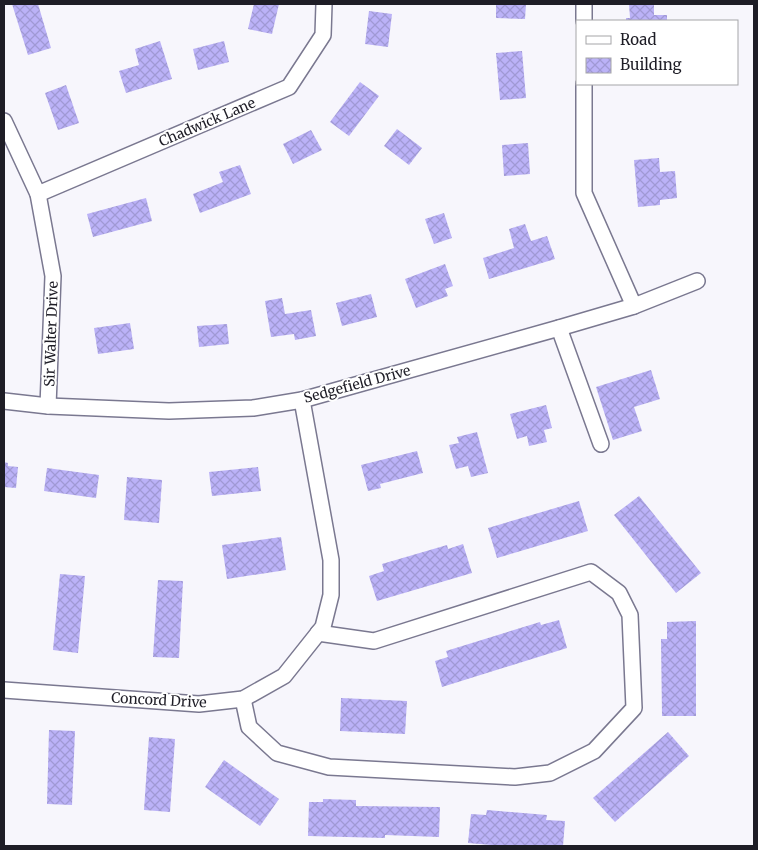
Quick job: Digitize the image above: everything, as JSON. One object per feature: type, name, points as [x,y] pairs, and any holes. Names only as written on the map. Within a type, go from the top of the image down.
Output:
[{"type":"street","name":"Chadwick Lane","points":[[38,194],[289,87],[324,35],[324,4]]},
{"type":"street","points":[[584,4],[584,20]]},
{"type":"street","points":[[584,85],[584,193],[634,306]]},
{"type":"street","name":"Sir Walter Drive","points":[[4,120],[38,194],[53,276],[48,406]]},
{"type":"street","name":"Sedgefield Drive","points":[[4,401],[48,406],[169,412],[253,408],[302,400],[634,306],[697,281]]},
{"type":"street","points":[[560,328],[601,444]]},
{"type":"street","name":"Concord Drive","points":[[4,690],[199,704],[243,700],[284,676],[323,627],[331,595],[331,560],[302,400]]},
{"type":"street","points":[[243,700],[249,727],[277,753],[329,767],[515,776],[550,773],[594,752],[634,708],[630,615],[619,594],[591,572],[374,641],[318,633]]},
{"type":"building","points":[[12,4],[38,4],[51,48],[28,55]]},
{"type":"building","points":[[254,4],[279,4],[272,34],[248,29]]},
{"type":"building","points":[[496,4],[526,4],[525,19],[496,18]]},
{"type":"building","points":[[629,4],[654,4],[654,15],[667,15],[667,20],[626,20],[626,18],[630,18]]},
{"type":"building","points":[[369,11],[392,14],[388,47],[365,44]]},
{"type":"building","points":[[160,41],[172,79],[126,93],[119,71],[139,65],[135,49]]},
{"type":"building","points":[[224,41],[229,62],[198,70],[193,49]]},
{"type":"building","points":[[522,51],[526,98],[500,100],[496,53]]},
{"type":"building","points":[[360,82],[379,96],[349,136],[330,122]]},
{"type":"building","points":[[66,85],[79,123],[58,130],[45,93]]},
{"type":"building","points":[[397,129],[422,148],[409,165],[384,146]]},
{"type":"building","points":[[311,130],[322,150],[293,164],[283,144]]},
{"type":"building","points":[[528,143],[530,174],[504,176],[502,145]]},
{"type":"building","points":[[659,158],[660,172],[675,171],[677,198],[660,200],[660,205],[638,207],[634,160]]},
{"type":"building","points":[[240,165],[251,194],[200,213],[193,194],[223,182],[219,172]]},
{"type":"building","points":[[146,198],[152,221],[93,237],[87,214]]},
{"type":"building","points":[[444,213],[452,238],[434,244],[425,219]]},
{"type":"building","points":[[525,224],[531,241],[547,236],[555,259],[489,279],[483,258],[514,248],[509,229]]},
{"type":"building","points":[[445,264],[453,286],[445,289],[448,296],[416,308],[405,279]]},
{"type":"building","points":[[371,294],[377,317],[342,326],[336,303]]},
{"type":"building","points":[[282,298],[285,314],[311,310],[316,336],[295,340],[294,334],[271,337],[265,301]]},
{"type":"building","points":[[130,323],[134,349],[98,354],[94,328]]},
{"type":"building","points":[[227,324],[229,344],[199,347],[197,326]]},
{"type":"building","points":[[651,370],[660,399],[634,407],[642,431],[613,440],[596,387]]},
{"type":"building","points":[[546,405],[552,428],[544,430],[547,442],[529,446],[527,436],[517,439],[510,414]]},
{"type":"building","points":[[477,432],[488,473],[471,477],[468,466],[456,469],[449,445],[459,443],[457,437]]},
{"type":"building","points":[[417,451],[423,473],[380,484],[381,488],[368,491],[361,465]]},
{"type":"building","points":[[4,462],[8,463],[8,466],[18,467],[16,488],[4,487]]},
{"type":"building","points":[[258,467],[261,491],[212,496],[209,472]]},
{"type":"building","points":[[47,468],[99,475],[96,498],[44,491]]},
{"type":"building","points":[[127,477],[162,480],[159,523],[124,520]]},
{"type":"building","points":[[639,496],[701,573],[676,593],[614,515]]},
{"type":"building","points":[[579,501],[588,531],[497,558],[488,528]]},
{"type":"building","points":[[281,537],[286,570],[227,579],[222,545]]},
{"type":"building","points":[[463,544],[472,573],[377,601],[369,576],[384,571],[382,564],[447,545],[448,549]]},
{"type":"building","points":[[60,574],[85,576],[78,653],[53,650]]},
{"type":"building","points":[[158,580],[183,581],[179,658],[153,657]]},
{"type":"building","points":[[559,620],[567,648],[442,687],[435,661],[448,657],[446,651],[540,622],[541,625]]},
{"type":"building","points":[[696,621],[696,716],[662,716],[661,639],[667,639],[667,622]]},
{"type":"building","points":[[341,698],[407,701],[405,734],[340,731]]},
{"type":"building","points":[[49,730],[75,731],[72,805],[47,804]]},
{"type":"building","points":[[668,732],[689,756],[615,822],[593,798]]},
{"type":"building","points":[[149,737],[175,739],[170,812],[144,810]]},
{"type":"building","points":[[224,760],[279,799],[260,826],[205,787]]},
{"type":"building","points":[[323,799],[356,800],[356,806],[440,807],[439,837],[385,835],[385,838],[308,836],[309,802],[323,802]]},
{"type":"building","points":[[487,810],[547,815],[546,820],[565,821],[563,846],[503,846],[468,843],[471,814],[486,815]]}]
